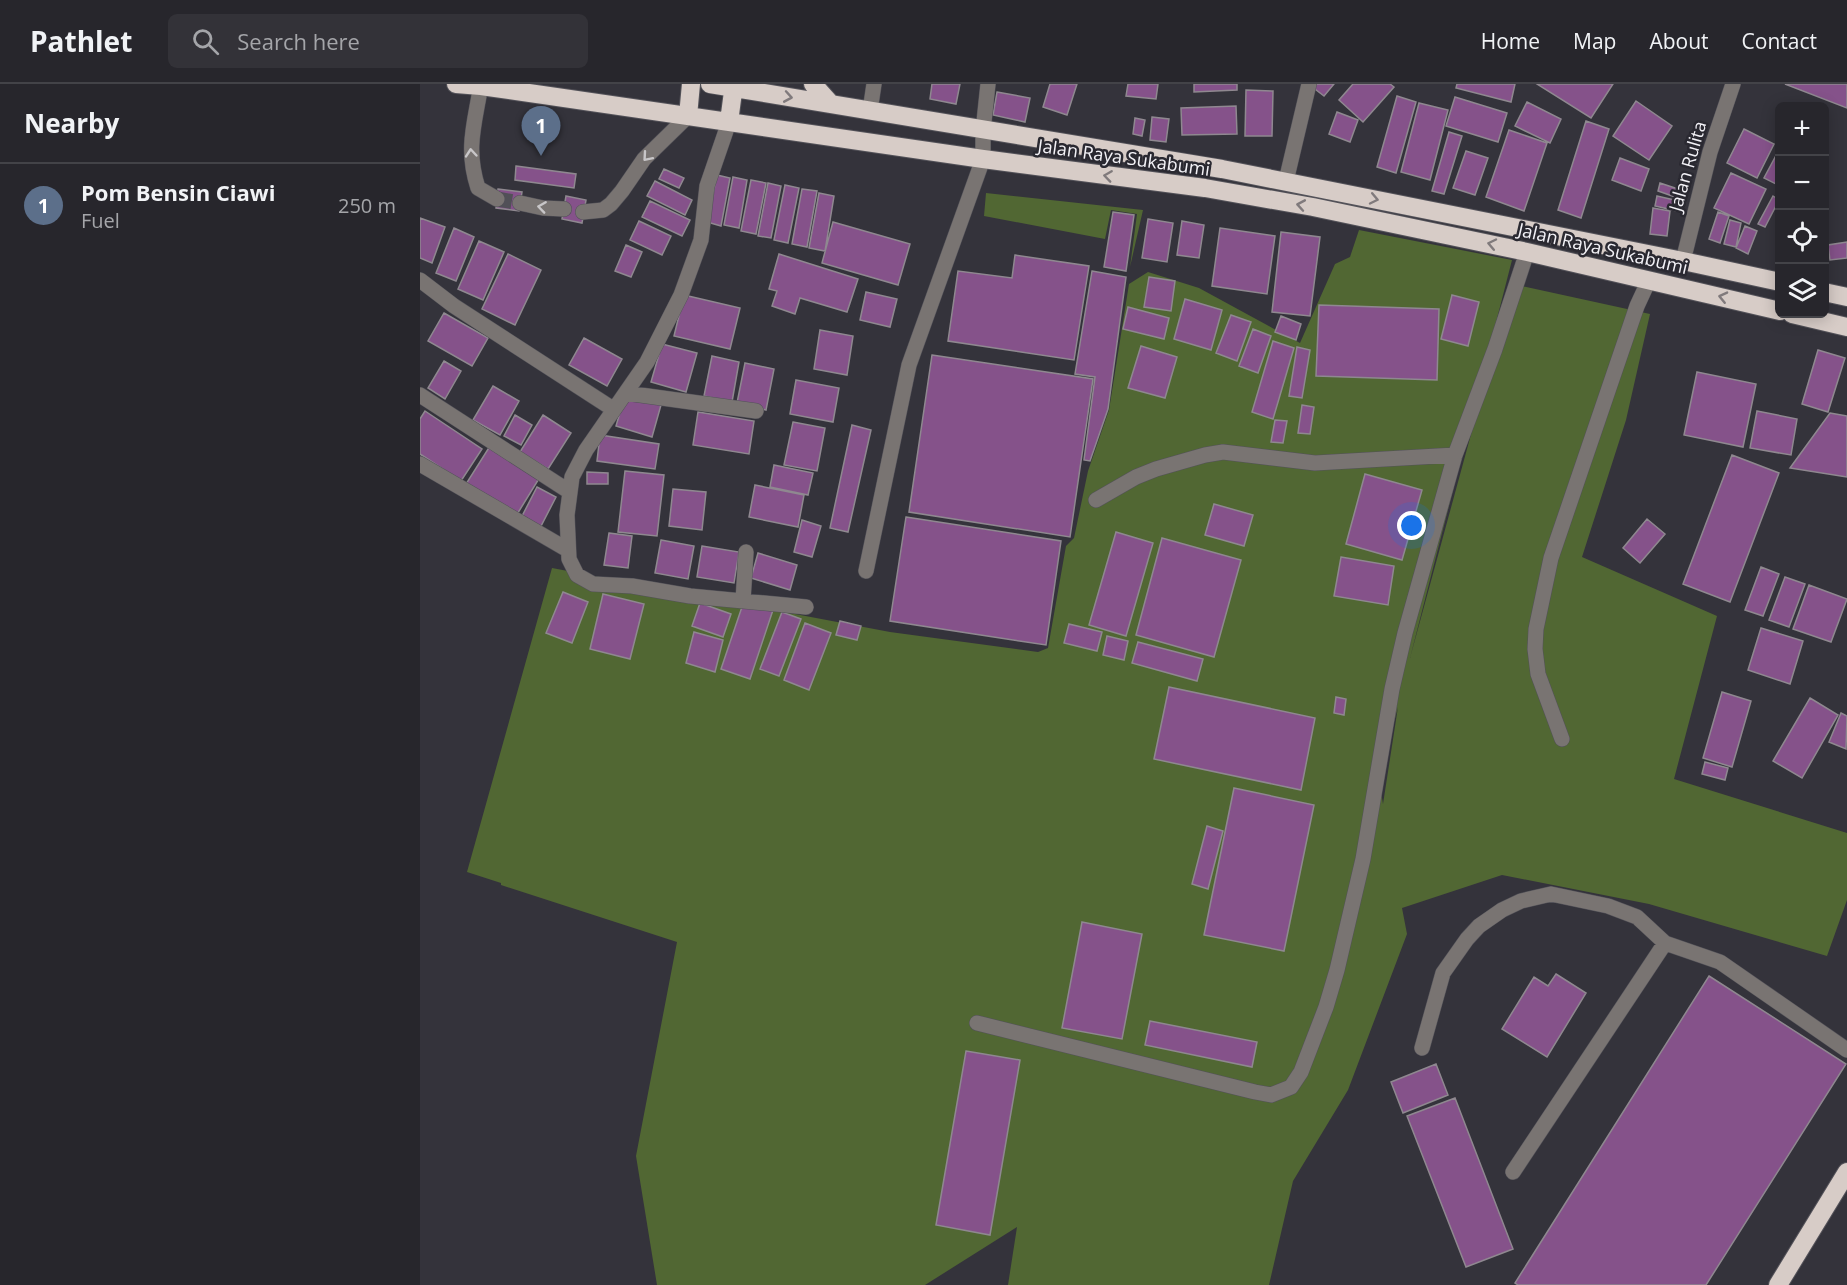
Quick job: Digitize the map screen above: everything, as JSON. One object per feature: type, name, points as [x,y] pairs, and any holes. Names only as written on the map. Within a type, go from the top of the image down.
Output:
[{"type":"highway","name":"Jalan Raya Sukabumi","points":[[456,84],[481,85],[983,159],[1205,188],[1313,207],[1527,252],[1775,310]]},
{"type":"highway","points":[[688,116],[692,84]]},
{"type":"highway","name":"Jalan Raya Sukabumi","points":[[710,84],[734,86],[870,111],[1222,169],[1775,281]]},
{"type":"highway","points":[[813,84],[831,104]]},
{"type":"highway","points":[[729,122],[734,86]]},
{"type":"highway","points":[[1829,293],[1847,297]]},
{"type":"highway","points":[[1809,318],[1847,327]]},
{"type":"highway","points":[[1778,1285],[1847,1172]]},
{"type":"street","points":[[870,111],[874,84]]},
{"type":"street","points":[[866,571],[909,365],[983,159],[983,130],[988,84]]},
{"type":"street","points":[[1286,181],[1309,84]]},
{"type":"street","name":"Jalan Rulita","points":[[1683,261],[1710,152],[1733,84]]},
{"type":"street","points":[[481,85],[470,141],[474,177],[478,188],[497,199]]},
{"type":"street","points":[[583,212],[603,210],[611,204],[644,159],[688,116]]},
{"type":"street","points":[[729,122],[707,186],[701,240],[696,259],[670,320],[646,362],[579,462],[572,477],[568,550],[572,568],[577,575],[593,584],[632,586],[673,594],[806,607]]},
{"type":"street","points":[[520,203],[543,208],[564,209]]},
{"type":"street","points":[[977,1023],[1256,1092],[1271,1095],[1291,1087],[1301,1072],[1312,1045],[1337,970],[1363,859],[1390,699],[1400,655],[1455,455],[1495,349],[1527,252]]},
{"type":"street","points":[[420,280],[454,306],[613,409]]},
{"type":"street","points":[[1562,739],[1539,674],[1535,649],[1536,629],[1551,558],[1637,306],[1649,280]]},
{"type":"street","points":[[626,393],[756,411]]},
{"type":"street","points":[[420,395],[570,492]]},
{"type":"street","points":[[1096,500],[1136,477],[1156,469],[1223,452],[1315,463],[1455,455]]},
{"type":"street","points":[[420,464],[568,550]]},
{"type":"street","points":[[743,601],[746,552]]},
{"type":"street","points":[[1422,1048],[1443,973],[1454,955],[1479,926],[1502,910],[1521,901],[1551,894],[1608,906],[1637,917],[1665,943],[1720,962],[1847,1050]]},
{"type":"street","points":[[1514,1172],[1665,943]]},
{"type":"green space","points":[[986,193],[1143,210],[1130,267],[1137,214],[1111,210],[1105,239],[984,216]]},
{"type":"green space","points":[[1359,230],[1512,260],[1410,658],[1512,284],[1650,314],[1626,420],[1582,557],[1717,616],[1674,779],[1847,833],[1847,900],[1827,956],[1649,904],[1502,875],[1402,908],[1407,934],[1348,1090],[1293,1181],[1269,1285],[1008,1285],[1017,1227],[925,1285],[657,1285],[636,1156],[677,942],[467,872],[552,568],[890,632],[1038,652],[1048,648],[1066,546],[1074,538],[1088,471],[1109,410],[1129,284],[1148,272],[1199,288],[1300,343],[1335,264],[1350,257]],"holes":[[[1398,707],[1383,804],[1379,780]]]},
{"type":"building","points":[[932,84],[960,84],[956,104],[930,99]]},
{"type":"building","points":[[1050,84],[1077,84],[1067,115],[1043,107]]},
{"type":"building","points":[[1128,84],[1158,84],[1156,99],[1126,96]]},
{"type":"building","points":[[1194,84],[1237,84],[1237,90],[1194,92]]},
{"type":"building","points":[[1313,84],[1334,84],[1324,96],[1311,86]]},
{"type":"building","points":[[1353,84],[1390,84],[1394,87],[1363,122],[1339,100]]},
{"type":"building","points":[[1457,84],[1515,84],[1511,102],[1456,88]]},
{"type":"building","points":[[1537,84],[1613,84],[1591,118]]},
{"type":"building","points":[[1785,84],[1847,84],[1847,108]]},
{"type":"building","points":[[1246,90],[1273,91],[1272,136],[1245,136]]},
{"type":"building","points":[[997,92],[1030,98],[1025,122],[993,115]]},
{"type":"building","points":[[1397,96],[1416,102],[1396,173],[1377,167]]},
{"type":"building","points":[[1455,97],[1507,113],[1498,142],[1446,126]]},
{"type":"building","points":[[1636,101],[1672,126],[1649,160],[1613,136]]},
{"type":"building","points":[[1527,102],[1561,119],[1550,143],[1515,126]]},
{"type":"building","points":[[1419,103],[1448,110],[1430,180],[1401,172]]},
{"type":"building","points":[[1236,106],[1237,134],[1182,135],[1181,108]]},
{"type":"building","points":[[1337,112],[1358,120],[1350,142],[1329,134]]},
{"type":"building","points":[[1152,117],[1169,119],[1166,142],[1150,140]]},
{"type":"building","points":[[1135,118],[1145,120],[1142,136],[1133,134]]},
{"type":"building","points":[[1586,121],[1609,129],[1581,218],[1558,210]]},
{"type":"building","points":[[1744,129],[1774,144],[1757,178],[1727,163]]},
{"type":"building","points":[[1509,130],[1547,143],[1524,211],[1486,197]]},
{"type":"building","points":[[1449,132],[1462,136],[1444,194],[1432,191]]},
{"type":"building","points":[[1466,151],[1488,158],[1475,195],[1453,188]]},
{"type":"building","points":[[1775,157],[1775,184],[1764,178]]},
{"type":"building","points":[[1620,158],[1649,169],[1641,191],[1612,180]]},
{"type":"building","points":[[516,166],[576,174],[574,188],[515,180]]},
{"type":"building","points":[[664,169],[684,178],[679,188],[659,179]]},
{"type":"building","points":[[1731,173],[1766,189],[1749,224],[1714,208]]},
{"type":"building","points":[[717,175],[730,178],[721,226],[707,222]]},
{"type":"building","points":[[733,177],[747,180],[739,228],[724,225]]},
{"type":"building","points":[[751,180],[766,183],[756,234],[741,231]]},
{"type":"building","points":[[655,181],[692,200],[685,215],[647,196]]},
{"type":"building","points":[[768,183],[781,186],[771,238],[758,236]]},
{"type":"building","points":[[1660,183],[1681,190],[1678,198],[1658,191]]},
{"type":"building","points":[[785,185],[799,188],[788,243],[774,240]]},
{"type":"building","points":[[498,189],[522,192],[519,211],[496,208]]},
{"type":"building","points":[[802,189],[817,191],[807,247],[792,244]]},
{"type":"building","points":[[819,193],[834,196],[825,251],[809,248]]},
{"type":"building","points":[[566,196],[586,200],[582,223],[562,219]]},
{"type":"building","points":[[1657,196],[1679,201],[1677,211],[1655,206]]},
{"type":"building","points":[[1773,196],[1775,208],[1765,227],[1758,224]]},
{"type":"building","points":[[650,201],[690,220],[682,236],[642,217]]},
{"type":"building","points":[[1653,208],[1670,211],[1667,236],[1650,234]]},
{"type":"building","points":[[1113,212],[1134,215],[1126,271],[1104,267]]},
{"type":"building","points":[[1718,212],[1729,216],[1720,243],[1709,239]]},
{"type":"building","points":[[420,218],[445,227],[432,263],[420,258]]},
{"type":"building","points":[[1148,219],[1173,223],[1167,262],[1142,258]]},
{"type":"building","points":[[1730,220],[1741,223],[1736,247],[1724,244]]},
{"type":"building","points":[[639,221],[671,236],[662,255],[630,240]]},
{"type":"building","points":[[1182,221],[1204,225],[1199,258],[1177,255]]},
{"type":"building","points":[[833,222],[910,244],[898,285],[822,263]]},
{"type":"building","points":[[1745,226],[1757,231],[1748,254],[1736,248]]},
{"type":"building","points":[[454,228],[474,237],[456,281],[436,273]]},
{"type":"building","points":[[1220,228],[1275,236],[1267,294],[1212,286]]},
{"type":"building","points":[[1281,232],[1320,237],[1310,316],[1272,312]]},
{"type":"building","points":[[479,241],[504,252],[483,300],[458,289]]},
{"type":"building","points":[[1847,242],[1847,258],[1830,260],[1829,245]]},
{"type":"building","points":[[626,245],[642,252],[631,277],[615,271]]},
{"type":"building","points":[[508,254],[541,270],[515,325],[482,309]]},
{"type":"building","points":[[779,254],[858,279],[847,312],[800,298],[795,314],[772,306],[777,291],[769,289]]},
{"type":"building","points":[[1015,255],[1089,266],[1074,360],[948,341],[958,271],[1012,278]]},
{"type":"building","points":[[1092,271],[1126,277],[1108,409],[1090,461],[1084,460],[1095,377],[1075,374]]},
{"type":"building","points":[[1149,277],[1175,281],[1171,311],[1144,307]]},
{"type":"building","points":[[866,292],[897,299],[890,327],[860,320]]},
{"type":"building","points":[[684,295],[740,308],[730,349],[674,336]]},
{"type":"building","points":[[1452,295],[1479,302],[1468,346],[1441,339]]},
{"type":"building","points":[[1185,299],[1222,310],[1211,350],[1174,339]]},
{"type":"building","points":[[1319,305],[1439,309],[1437,380],[1316,376]]},
{"type":"building","points":[[1128,307],[1169,318],[1164,339],[1123,329]]},
{"type":"building","points":[[444,313],[488,338],[472,366],[428,341]]},
{"type":"building","points":[[1231,315],[1251,322],[1237,361],[1216,353]]},
{"type":"building","points":[[1281,316],[1301,324],[1296,340],[1275,332]]},
{"type":"building","points":[[1253,329],[1271,336],[1258,373],[1239,366]]},
{"type":"building","points":[[820,330],[853,336],[847,375],[814,369]]},
{"type":"building","points":[[584,338],[622,359],[607,386],[569,365]]},
{"type":"building","points":[[1273,341],[1294,348],[1273,419],[1252,412]]},
{"type":"building","points":[[662,344],[697,353],[686,392],[651,382]]},
{"type":"building","points":[[1141,346],[1177,357],[1165,398],[1128,388]]},
{"type":"building","points":[[1297,347],[1310,350],[1302,398],[1289,396]]},
{"type":"building","points":[[1818,350],[1845,358],[1828,412],[1802,404]]},
{"type":"building","points":[[932,355],[1093,379],[1070,537],[909,512]]},
{"type":"building","points":[[712,356],[739,362],[732,402],[704,396]]},
{"type":"building","points":[[444,361],[461,371],[445,399],[428,388]]},
{"type":"building","points":[[745,363],[774,369],[766,410],[737,403]]},
{"type":"building","points":[[1697,372],[1756,384],[1743,447],[1684,435]]},
{"type":"building","points":[[796,380],[839,388],[833,422],[790,414]]},
{"type":"building","points":[[493,386],[519,401],[500,435],[473,420]]},
{"type":"building","points":[[625,395],[661,405],[652,437],[616,426]]},
{"type":"building","points":[[1302,405],[1314,407],[1310,434],[1298,433]]},
{"type":"building","points":[[425,411],[482,449],[461,481],[420,454],[420,419]]},
{"type":"building","points":[[1757,411],[1797,419],[1791,455],[1750,448]]},
{"type":"building","points":[[698,412],[754,421],[749,454],[693,445]]},
{"type":"building","points":[[1830,413],[1847,416],[1847,477],[1790,468]]},
{"type":"building","points":[[515,415],[532,425],[521,445],[504,436]]},
{"type":"building","points":[[543,415],[571,433],[548,469],[520,452]]},
{"type":"building","points":[[1275,420],[1287,421],[1283,443],[1271,442]]},
{"type":"building","points":[[793,422],[825,428],[817,471],[784,465]]},
{"type":"building","points":[[852,425],[871,430],[848,532],[830,528]]},
{"type":"building","points":[[600,435],[659,444],[655,469],[597,461]]},
{"type":"building","points":[[490,446],[540,477],[516,516],[466,484]]},
{"type":"building","points":[[1732,455],[1779,473],[1730,602],[1683,584]]},
{"type":"building","points":[[774,465],[813,473],[808,495],[770,487]]},
{"type":"building","points":[[625,471],[664,475],[657,536],[618,532]]},
{"type":"building","points":[[587,472],[608,473],[608,484],[587,484]]},
{"type":"building","points":[[1365,474],[1422,490],[1402,560],[1346,544]]},
{"type":"building","points":[[755,485],[804,495],[798,527],[749,517]]},
{"type":"building","points":[[537,487],[556,497],[539,530],[520,520]]},
{"type":"building","points":[[673,489],[706,492],[702,530],[669,526]]},
{"type":"building","points":[[1214,504],[1253,515],[1244,546],[1205,535]]},
{"type":"building","points":[[906,517],[1061,541],[1046,645],[890,621]]},
{"type":"building","points":[[1647,519],[1665,534],[1640,563],[1623,548]]},
{"type":"building","points":[[802,520],[821,526],[812,557],[794,552]]},
{"type":"building","points":[[1116,532],[1153,543],[1126,636],[1089,625]]},
{"type":"building","points":[[609,533],[632,536],[628,568],[604,565]]},
{"type":"building","points":[[1162,538],[1241,560],[1214,657],[1136,635]]},
{"type":"building","points":[[661,540],[694,546],[688,579],[655,573]]},
{"type":"building","points":[[702,546],[739,552],[734,583],[697,577]]},
{"type":"building","points":[[758,553],[797,565],[790,590],[751,578]]},
{"type":"building","points":[[1341,557],[1394,566],[1388,605],[1334,596]]},
{"type":"building","points":[[1761,567],[1779,574],[1763,616],[1745,610]]},
{"type":"building","points":[[1785,577],[1805,584],[1789,627],[1769,620]]},
{"type":"building","points":[[1809,585],[1847,599],[1831,642],[1793,629]]},
{"type":"building","points":[[563,592],[588,602],[572,643],[546,633]]},
{"type":"building","points":[[603,594],[644,604],[630,659],[590,649]]},
{"type":"building","points":[[744,601],[773,610],[750,679],[721,669]]},
{"type":"building","points":[[700,603],[731,614],[723,637],[692,626]]},
{"type":"building","points":[[782,612],[801,619],[779,676],[760,669]]},
{"type":"building","points":[[840,621],[861,626],[857,640],[836,635]]},
{"type":"building","points":[[805,623],[831,633],[809,690],[784,680]]},
{"type":"building","points":[[1069,624],[1102,632],[1097,651],[1064,643]]},
{"type":"building","points":[[1761,628],[1803,641],[1790,684],[1748,670]]},
{"type":"building","points":[[694,632],[723,640],[715,672],[686,663]]},
{"type":"building","points":[[1107,636],[1128,641],[1124,660],[1103,655]]},
{"type":"building","points":[[1138,642],[1203,659],[1197,681],[1132,663]]},
{"type":"building","points":[[1169,687],[1315,718],[1301,790],[1154,759]]},
{"type":"building","points":[[1722,692],[1751,701],[1732,767],[1703,758]]},
{"type":"building","points":[[1336,697],[1346,699],[1344,715],[1334,713]]},
{"type":"building","points":[[1810,698],[1838,715],[1802,778],[1773,761]]},
{"type":"building","points":[[1841,713],[1847,716],[1846,749],[1829,742]]},
{"type":"building","points":[[1705,762],[1728,768],[1725,780],[1702,774]]},
{"type":"building","points":[[1234,788],[1314,805],[1284,951],[1204,935]]},
{"type":"building","points":[[1207,826],[1223,831],[1208,889],[1192,884]]},
{"type":"building","points":[[1082,922],[1142,934],[1122,1039],[1062,1028]]},
{"type":"building","points":[[1556,974],[1586,993],[1547,1057],[1502,1029],[1534,977],[1548,986]]},
{"type":"building","points":[[1709,976],[1846,1064],[1706,1285],[1518,1285],[1515,1283]]},
{"type":"building","points":[[1150,1021],[1257,1042],[1252,1067],[1145,1045]]},
{"type":"building","points":[[966,1051],[1020,1060],[990,1235],[936,1225]]},
{"type":"building","points":[[1436,1064],[1448,1095],[1403,1113],[1391,1082]]},
{"type":"building","points":[[1455,1098],[1513,1249],[1466,1267],[1407,1116]]},
{"type":"tunnel","points":[[497,199],[520,203]]},
{"type":"place","name":"Pom Bensin Ciawi","points":[[541,156]]}]
